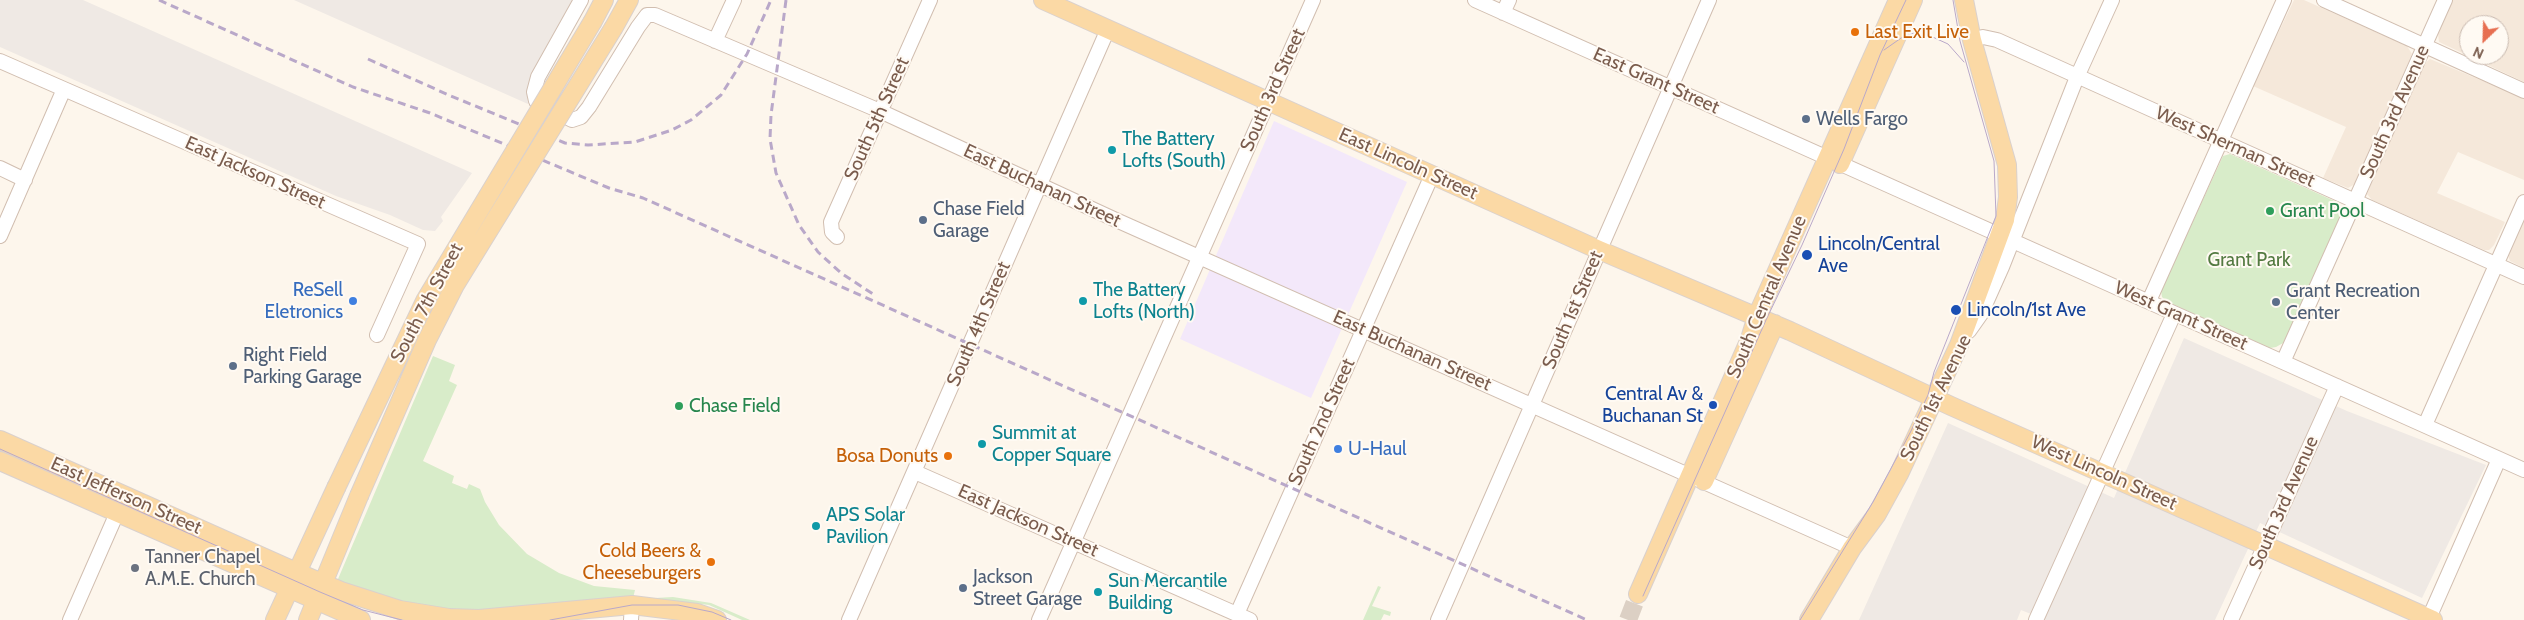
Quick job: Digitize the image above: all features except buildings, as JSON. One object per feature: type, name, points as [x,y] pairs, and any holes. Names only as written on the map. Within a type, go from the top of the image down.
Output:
[{"type":"main road","name":"South 7th Street","points":[[275,620],[425,301],[604,0]]},
{"type":"main road","name":"South 7th Street","points":[[308,620],[359,496],[427,340],[455,285],[614,28],[629,0]]},
{"type":"main road","name":"East Lincoln Street","points":[[1043,0],[1599,250],[1775,324]]},
{"type":"main road","name":"South Central Avenue","points":[[1638,594],[1697,478],[1750,339],[1756,316],[1835,161],[1898,0]]},
{"type":"main road","points":[[1835,161],[1913,0]]},
{"type":"main road","points":[[1964,0],[1972,40],[2007,165],[2006,238]]},
{"type":"main road","name":"South 1st Avenue","points":[[1809,620],[1852,548],[1882,506],[1959,345],[2006,238]]},
{"type":"main road","points":[[1697,478],[1775,324]]},
{"type":"main road","name":"West Lincoln Street","points":[[1775,324],[1934,398],[2431,619]]},
{"type":"main road","name":"East Jefferson Street","points":[[0,440],[323,584],[400,610],[449,618],[631,612],[697,613],[717,620]]},
{"type":"main road","name":"East Jefferson Street","points":[[0,461],[361,620]]},
{"type":"street","name":"East Buchanan Street","points":[[581,0],[538,77],[534,92],[536,101],[572,120],[581,117],[589,107],[647,15],[655,15],[880,111],[1039,185],[1852,548]]},
{"type":"street","points":[[715,41],[734,0]]},
{"type":"street","name":"South 5th Street","points":[[837,237],[832,232],[832,222],[930,0]]},
{"type":"street","name":"South 3rd Street","points":[[1039,620],[1313,0]]},
{"type":"street","name":"East Grant Street","points":[[1475,0],[1835,161]]},
{"type":"street","points":[[1503,13],[1509,0]]},
{"type":"street","name":"South 1st Street","points":[[1438,620],[1708,0]]},
{"type":"street","points":[[2006,238],[2112,0]]},
{"type":"street","points":[[2149,301],[2284,0]]},
{"type":"street","points":[[2324,0],[2524,91]]},
{"type":"street","name":"South 3rd Avenue","points":[[2283,362],[2445,0]]},
{"type":"street","name":"South 4th Street","points":[[850,620],[1108,29]]},
{"type":"street","name":"West Sherman Street","points":[[1972,40],[1983,36],[1997,40],[2524,276]]},
{"type":"street","name":"East Jackson Street","points":[[0,60],[418,244],[377,335]]},
{"type":"street","points":[[0,236],[64,89]]},
{"type":"street","name":"West Grant Street","points":[[1835,161],[2524,470]]},
{"type":"street","points":[[0,168],[25,180]]},
{"type":"street","name":"South 2nd Street","points":[[1244,617],[1363,329],[1432,175]]},
{"type":"street","points":[[2425,425],[2524,202]]},
{"type":"street","points":[[2036,620],[2174,314]]},
{"type":"street","name":"South 3rd Avenue","points":[[2231,620],[2337,386]]},
{"type":"street","points":[[2431,619],[2499,459]]},
{"type":"street","name":"East Jackson Street","points":[[915,472],[1244,617]]},
{"type":"street","points":[[70,620],[117,513]]},
{"type":"shaded area","points":[[0,0],[83,0],[472,173],[441,217],[443,221],[435,231],[423,230],[390,215],[336,196],[0,47]]},
{"type":"shaded area","points":[[294,0],[575,0],[531,76],[527,91],[528,104]]},
{"type":"shaded area","points":[[2294,0],[2304,0],[2407,46],[2412,54],[2355,184],[2348,188],[2323,178],[2346,127],[2253,86]]},
{"type":"shaded area","points":[[2453,0],[2524,0],[2524,82],[2488,65],[2509,65],[2509,15],[2459,15],[2459,51],[2439,42],[2438,34]]},
{"type":"shaded area","points":[[2430,59],[2524,98],[2524,180],[2458,152],[2437,193],[2505,222],[2494,245],[2489,250],[2484,250],[2372,200],[2367,194],[2424,64]]},
{"type":"shaded area","points":[[1274,121],[1407,182],[1311,398],[1180,339]]},
{"type":"shaded area","points":[[2524,215],[2524,268],[2510,261],[2507,253]]},
{"type":"shaded area","points":[[2184,338],[2347,411],[2486,465],[2422,598],[2260,523],[2215,620],[2046,620],[2021,610],[2017,620],[1859,620],[1948,423],[2114,498]]},
{"type":"green space","name":"Grant Park","points":[[2230,154],[2339,203],[2342,207],[2342,213],[2285,342],[2276,347],[2270,348],[2166,301],[2162,297],[2161,291],[2223,156]]},
{"type":"green space","points":[[433,356],[455,365],[449,381],[457,385],[423,461],[454,476],[452,483],[467,489],[469,484],[480,489],[485,502],[499,525],[527,554],[559,573],[594,586],[635,590],[633,598],[479,615],[401,606],[343,584],[338,579]]},
{"type":"green space","points":[[1378,586],[1381,587],[1372,606],[1391,612],[1390,616],[1384,614],[1381,620],[1363,620]]},
{"type":"green space","points":[[673,597],[711,603],[750,620],[742,620],[709,605],[655,601],[655,598]]},
{"type":"tunnel","points":[[1628,620],[1638,594]]},
{"type":"tram line","points":[[1643,596],[1766,320],[1802,245],[1844,149],[1880,55],[1906,0]]},
{"type":"tram line","points":[[1800,620],[1873,502],[1911,431],[1928,395],[1934,372],[1996,216],[1994,161],[1960,41],[1953,0]]},
{"type":"tram line","points":[[1884,50],[1904,36],[1914,33],[1926,34],[1948,44],[1964,62]]},
{"type":"tram line","points":[[0,449],[320,592],[363,610],[402,620]]},
{"type":"tram line","points":[[550,620],[632,605],[678,605],[712,612],[731,620]]},
{"type":"railway","points":[[159,0],[353,87],[430,113],[609,188],[643,198],[1587,620]]},
{"type":"railway","points":[[368,59],[565,143],[588,145],[635,142],[672,130],[691,120],[721,95],[747,54],[771,0]]},
{"type":"railway","points":[[786,0],[771,115],[770,139],[776,173],[799,225],[818,252],[841,273],[876,296]]},
{"type":"place","name":"Last Exit Live","points":[[1855,32]]},
{"type":"place","name":"Wells Fargo","points":[[1806,119]]},
{"type":"place","name":"The Battery Lofts (South)","points":[[1112,150]]},
{"type":"place","name":"Grant Pool","points":[[2270,211]]},
{"type":"place","name":"Chase Field Garage","points":[[923,220]]},
{"type":"place","name":"Lincoln/Central Ave","points":[[1807,255]]},
{"type":"place","name":"ReSell Eletronics","points":[[353,301]]},
{"type":"place","name":"The Battery Lofts (North)","points":[[1083,301]]},
{"type":"place","name":"Grant Recreation Center","points":[[2276,302]]},
{"type":"place","name":"Lincoln/1st Ave","points":[[1956,310]]},
{"type":"place","name":"Right Field Parking Garage","points":[[233,366]]},
{"type":"place","name":"Central Av & Buchanan St","points":[[1713,405]]},
{"type":"place","name":"Chase Field","points":[[679,406]]},
{"type":"place","name":"Summit at Copper Square","points":[[982,444]]},
{"type":"place","name":"U-Haul","points":[[1338,449]]},
{"type":"place","name":"Bosa Donuts","points":[[948,456]]},
{"type":"place","name":"APS Solar Pavilion","points":[[816,526]]},
{"type":"place","name":"Cold Beers & Cheeseburgers","points":[[711,562]]},
{"type":"place","name":"Tanner Chapel A.M.E. Church","points":[[135,568]]},
{"type":"place","name":"Jackson Street Garage","points":[[963,588]]},
{"type":"place","name":"Sun Mercantile Building","points":[[1098,592]]}]
